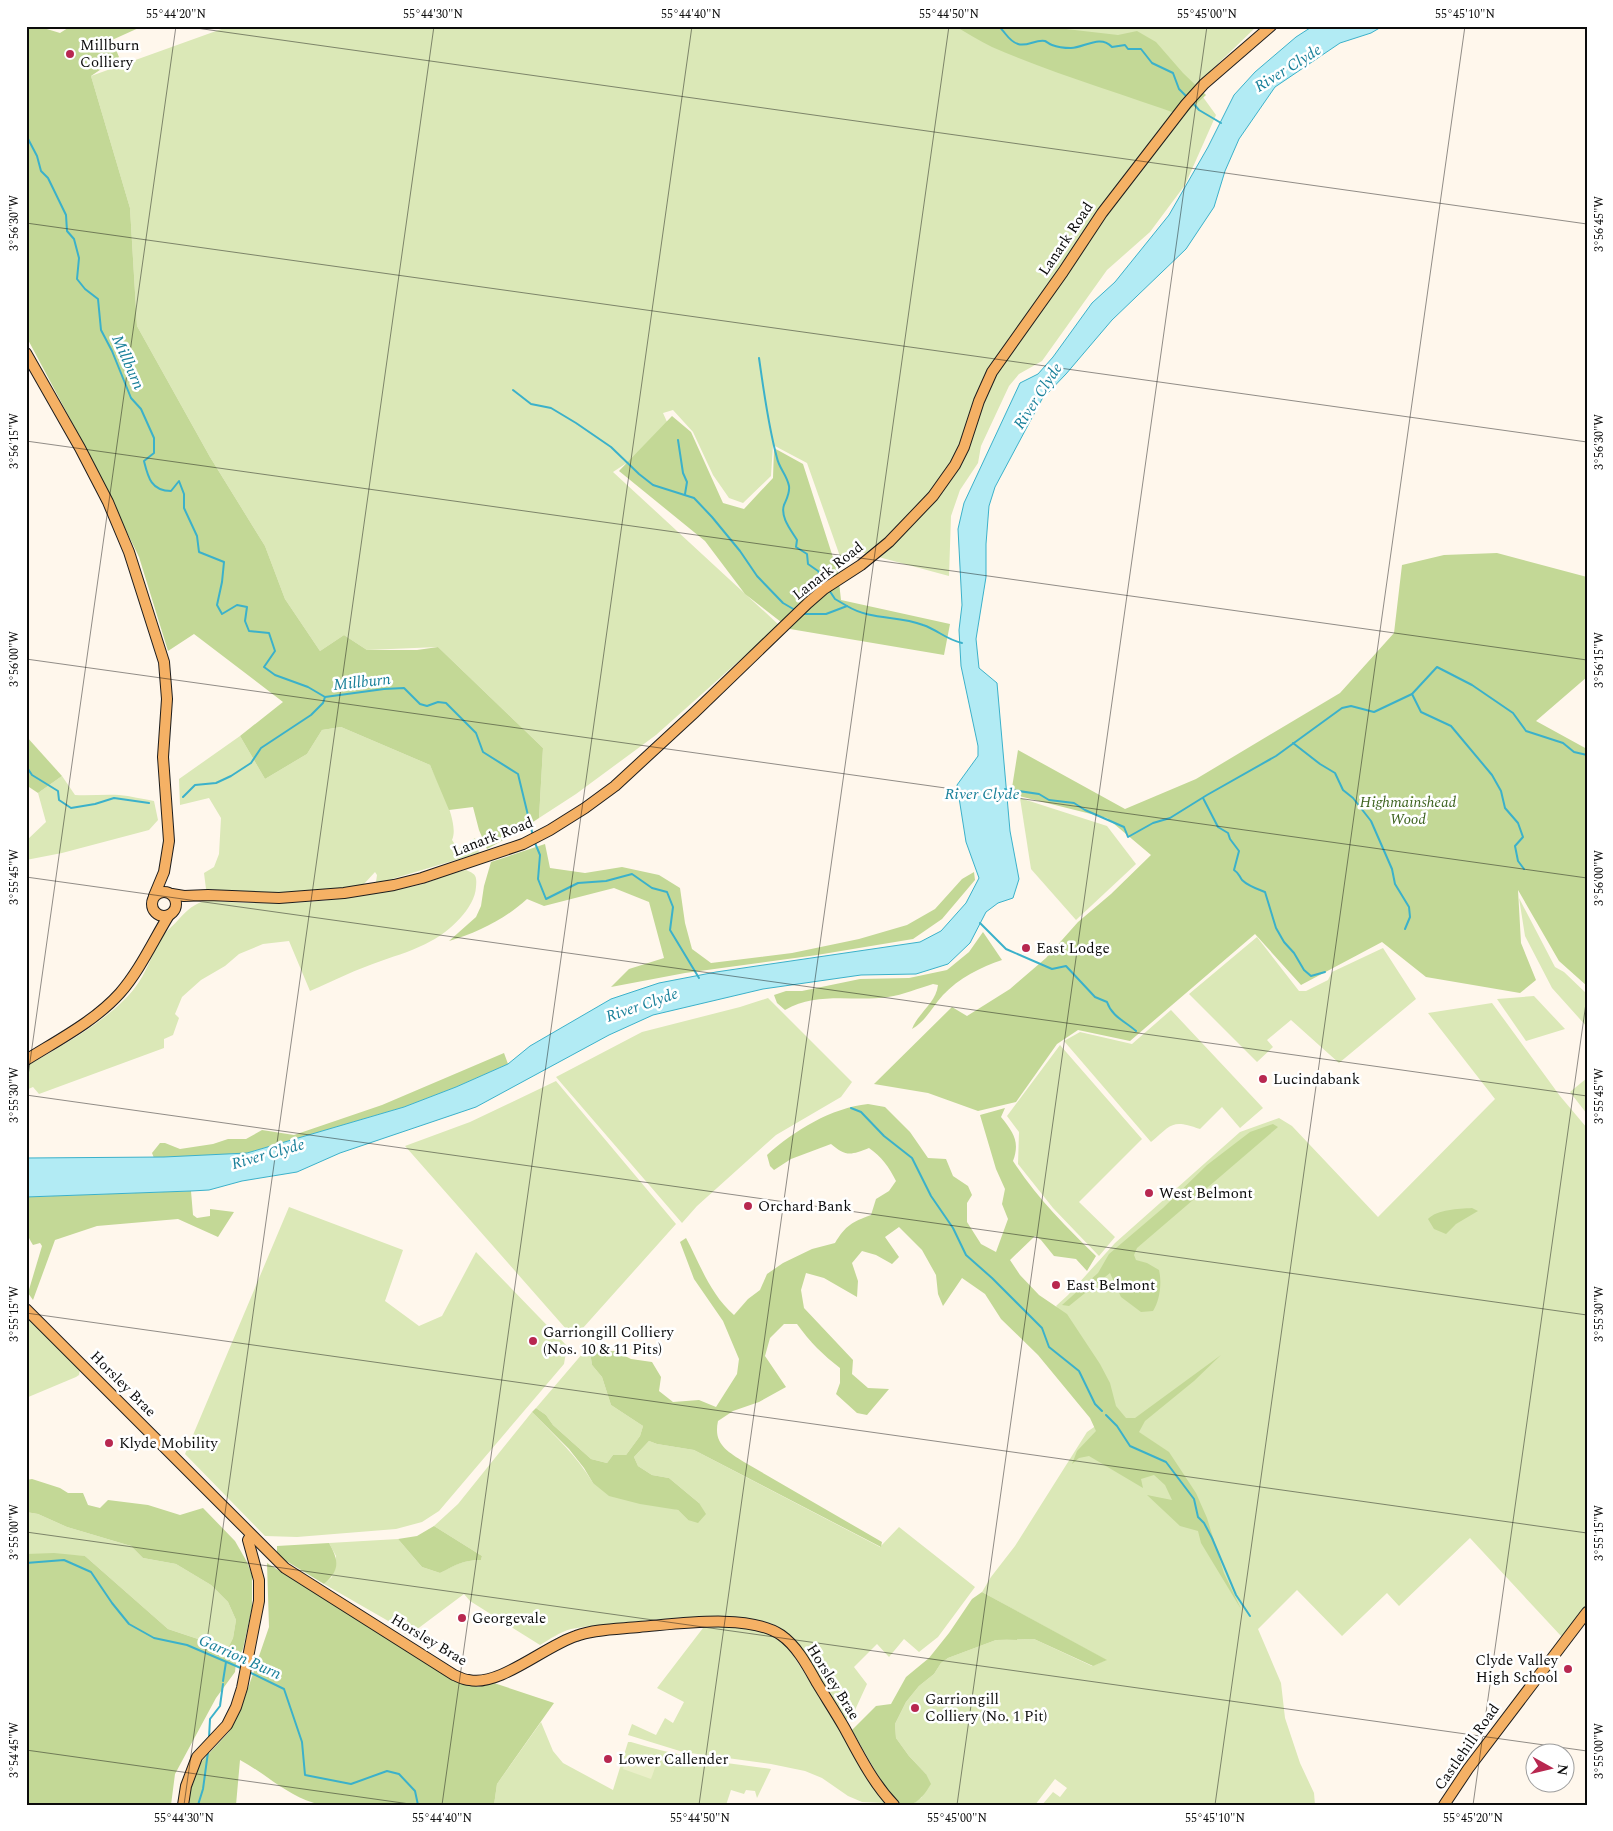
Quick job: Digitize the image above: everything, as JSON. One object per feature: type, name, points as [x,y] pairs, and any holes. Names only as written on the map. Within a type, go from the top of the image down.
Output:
[{"type":"main road","name":"Lanark Road","points":[[171,894],[196,897],[208,895],[297,898],[370,889],[444,871],[523,844],[550,830],[592,803],[643,762],[808,603],[861,565],[889,542],[933,496],[955,465],[964,447],[979,401],[992,372],[1111,200],[1167,126],[1204,84],[1272,26]]},
{"type":"main road","points":[[26,353],[108,502],[129,552],[162,653],[167,684],[164,740],[169,841],[164,872],[151,903],[156,913],[155,927],[139,968],[108,1005],[68,1035],[26,1060]]},
{"type":"main road","points":[[147,951],[172,912],[176,901],[166,882],[164,872]]},
{"type":"main road","points":[[154,896],[162,892],[171,894]]},
{"type":"main road","name":"Lanark Road","points":[[172,912],[196,897]]},
{"type":"main road","points":[[156,913],[162,916],[172,912]]},
{"type":"main road","name":"Horsley Brae","points":[[26,1309],[285,1568],[307,1584],[412,1647],[447,1671],[469,1681],[483,1681],[496,1678],[576,1635],[615,1629],[695,1622],[747,1624],[772,1630],[782,1636],[806,1663],[855,1749],[885,1795],[894,1805]]},
{"type":"main road","points":[[183,1805],[186,1786],[197,1757],[227,1726],[236,1706],[244,1677],[259,1601],[259,1580],[248,1540],[251,1536]]},
{"type":"main road","name":"Castlehill Road","points":[[1444,1805],[1468,1769],[1587,1612]]},
{"type":"green space","points":[[26,26],[37,26],[60,33],[71,26],[143,26],[112,40],[119,57],[91,76],[130,208],[137,326],[210,457],[265,546],[285,599],[320,651],[344,635],[367,650],[417,650],[438,647],[543,748],[539,818],[521,830],[487,849],[479,830],[473,807],[449,810],[430,765],[341,727],[322,730],[307,754],[265,779],[240,736],[283,702],[194,634],[168,651],[139,557],[91,458],[26,336]]},
{"type":"green space","points":[[230,26],[1257,26],[1195,86],[1216,115],[1185,185],[1150,232],[1107,270],[1042,361],[1019,374],[1009,386],[981,446],[978,463],[960,490],[951,516],[949,576],[860,552],[842,562],[807,463],[773,445],[771,476],[743,503],[729,498],[713,475],[693,432],[673,410],[663,413],[672,433],[613,472],[779,625],[656,735],[576,794],[539,818],[543,748],[438,647],[367,650],[344,635],[320,651],[285,599],[265,546],[210,457],[137,326],[130,208],[91,76]]},
{"type":"green space","points":[[955,26],[1040,26],[1118,35],[1137,31],[1156,42],[1183,73],[1206,95],[1183,116],[1015,57],[992,47]]},
{"type":"green space","points":[[672,416],[691,432],[723,503],[744,509],[773,478],[774,448],[803,464],[838,573],[841,600],[950,624],[944,655],[790,629],[745,594],[705,541],[619,471]]},
{"type":"green space","name":"Highmainshead Wood","points":[[1497,553],[1587,577],[1587,677],[1536,721],[1587,749],[1587,986],[1559,961],[1518,890],[1521,943],[1536,980],[1520,993],[1426,977],[1382,942],[1301,985],[1255,934],[1130,1041],[1078,1030],[1057,1044],[1016,1102],[978,1111],[928,1093],[874,1084],[952,1007],[967,1016],[1010,989],[1046,958],[1078,922],[1111,894],[1151,855],[1107,818],[1011,794],[1018,750],[1125,809],[1196,779],[1340,693],[1394,633],[1402,565],[1444,555]]},
{"type":"green space","points":[[341,727],[430,765],[451,814],[454,833],[452,840],[458,849],[475,838],[479,853],[382,882],[376,882],[377,875],[375,872],[363,885],[337,890],[269,894],[206,889],[204,873],[214,867],[219,854],[221,818],[209,798],[180,805],[179,779],[240,736],[265,779],[307,754],[322,730]]},
{"type":"green space","points":[[26,736],[62,776],[38,793],[26,785]]},
{"type":"green space","points":[[62,776],[75,795],[119,795],[154,801],[158,820],[149,830],[62,853],[26,860],[26,841],[46,822],[38,793]]},
{"type":"green space","points":[[1020,798],[1107,826],[1136,864],[1076,920],[1031,869]]},
{"type":"green space","points":[[545,844],[550,868],[585,873],[622,867],[659,875],[680,888],[685,923],[692,949],[711,963],[792,953],[859,939],[907,925],[935,909],[962,879],[974,872],[975,880],[942,919],[913,939],[817,955],[685,973],[611,987],[629,969],[664,958],[649,902],[614,888],[544,906],[527,899],[509,913],[490,924],[470,934],[449,941],[476,917],[481,906],[484,886],[491,862]]},
{"type":"green space","points":[[466,870],[474,874],[476,878],[475,895],[471,903],[460,919],[438,937],[425,944],[310,991],[289,941],[263,944],[239,954],[225,966],[201,980],[182,997],[175,1014],[179,1018],[173,1035],[164,1039],[164,1048],[39,1094],[33,1087],[26,1090],[26,1066],[99,1022],[124,1000],[139,983],[156,948],[166,933],[185,912],[198,903],[207,900],[260,903],[311,902],[362,896],[415,886]]},
{"type":"green space","points":[[1519,898],[1555,967],[1564,972],[1587,994],[1587,1027],[1552,988],[1525,936]]},
{"type":"green space","points":[[983,932],[1002,960],[978,970],[956,983],[943,995],[929,1014],[912,1029],[934,997],[938,985],[933,984],[888,997],[836,998],[810,1001],[797,1004],[785,1010],[777,1003],[774,995],[786,991],[802,991],[860,979],[909,978],[947,970],[969,952]]},
{"type":"green space","points":[[1257,937],[1299,991],[1306,991],[1328,980],[1332,972],[1383,948],[1416,999],[1339,1063],[1291,1020],[1267,1040],[1273,1047],[1257,1062],[1189,994]]},
{"type":"green space","points":[[1534,996],[1565,1029],[1526,1041],[1497,999]]},
{"type":"green space","points":[[768,998],[852,1082],[841,1097],[776,1135],[697,1206],[682,1223],[556,1077],[642,1032]]},
{"type":"green space","points":[[1492,1003],[1560,1096],[1587,1128],[1587,1606],[1564,1636],[1561,1636],[1470,1538],[1399,1606],[1387,1593],[1342,1636],[1297,1590],[1258,1629],[1281,1683],[1285,1718],[1300,1763],[1314,1793],[1315,1805],[1042,1805],[1053,1792],[1060,1797],[1067,1788],[1055,1779],[1035,1805],[911,1805],[922,1797],[926,1774],[909,1756],[896,1738],[895,1724],[906,1702],[919,1686],[934,1674],[941,1663],[948,1658],[996,1640],[1034,1639],[1092,1666],[1106,1660],[982,1592],[1015,1546],[1087,1432],[1104,1420],[1103,1381],[1056,1306],[1115,1243],[1240,1132],[1279,1118],[1292,1126],[1378,1217],[1495,1099],[1428,1013]]},
{"type":"green space","points":[[1171,1010],[1263,1108],[1240,1128],[1222,1107],[1200,1129],[1183,1124],[1173,1125],[1151,1142],[1064,1041],[1080,1032],[1132,1044]]},
{"type":"green space","points":[[1060,1045],[1142,1139],[1079,1202],[1115,1237],[1099,1256],[1053,1208],[1018,1164],[1019,1132],[1007,1116]]},
{"type":"green space","points":[[504,1053],[508,1064],[456,1087],[404,1107],[247,1153],[154,1158],[152,1153],[160,1143],[180,1149],[213,1144],[228,1139],[246,1139],[262,1130],[294,1135],[382,1105]]},
{"type":"green space","points":[[1587,1078],[1587,1114],[1570,1092]]},
{"type":"green space","points":[[556,1081],[676,1224],[574,1338],[405,1146],[470,1122]]},
{"type":"green space","points":[[868,1104],[885,1107],[910,1132],[928,1158],[946,1159],[953,1176],[968,1186],[972,1195],[967,1203],[967,1222],[981,1244],[996,1252],[1008,1219],[1002,1204],[1005,1189],[996,1169],[980,1115],[1005,1108],[1001,1117],[1012,1133],[1016,1143],[1013,1161],[1041,1199],[1096,1256],[1087,1271],[1076,1259],[1054,1256],[1041,1240],[1035,1236],[1010,1260],[1020,1275],[1039,1295],[1067,1314],[1100,1364],[1110,1383],[1116,1406],[1126,1418],[1135,1418],[1221,1355],[1194,1381],[1145,1421],[1139,1432],[1169,1452],[1196,1493],[1207,1518],[1224,1573],[1241,1609],[1201,1543],[1198,1531],[1180,1526],[1147,1495],[1172,1500],[1165,1485],[1154,1475],[1141,1479],[1143,1488],[1089,1456],[1079,1458],[1072,1464],[1077,1451],[1096,1431],[1090,1418],[1038,1355],[1001,1319],[985,1294],[962,1278],[943,1306],[938,1294],[936,1275],[922,1250],[899,1227],[885,1237],[899,1257],[892,1264],[876,1255],[862,1251],[852,1263],[858,1281],[857,1297],[824,1278],[806,1273],[801,1290],[804,1308],[853,1360],[852,1374],[868,1388],[889,1389],[867,1415],[857,1413],[836,1394],[840,1383],[840,1368],[817,1348],[797,1324],[784,1324],[770,1338],[765,1356],[786,1387],[759,1402],[733,1411],[718,1421],[717,1429],[723,1446],[732,1454],[882,1542],[881,1547],[694,1450],[649,1441],[634,1457],[638,1466],[652,1475],[669,1478],[699,1503],[706,1514],[698,1523],[688,1520],[678,1510],[640,1504],[609,1496],[593,1483],[569,1449],[532,1412],[536,1408],[546,1415],[553,1425],[591,1459],[607,1463],[613,1455],[626,1455],[640,1436],[643,1426],[611,1405],[602,1377],[592,1365],[590,1352],[615,1351],[631,1359],[652,1362],[661,1377],[659,1391],[673,1402],[699,1400],[716,1407],[737,1374],[739,1359],[723,1321],[694,1279],[680,1242],[686,1238],[712,1289],[734,1315],[748,1299],[760,1290],[767,1274],[783,1263],[812,1249],[835,1243],[850,1225],[871,1215],[876,1199],[889,1191],[896,1181],[885,1163],[869,1148],[849,1154],[831,1144],[791,1159],[774,1170],[770,1166],[767,1155],[789,1137],[827,1115],[854,1106]]},
{"type":"green space","points":[[1273,1124],[1278,1127],[1137,1248],[1134,1255],[1136,1260],[1147,1263],[1159,1270],[1160,1291],[1153,1311],[1141,1312],[1121,1297],[1110,1273],[1069,1306],[1062,1305],[1098,1273],[1109,1254],[1163,1208],[1207,1165],[1250,1132]]},
{"type":"green space","points":[[191,1191],[193,1215],[197,1218],[210,1216],[210,1209],[234,1212],[218,1237],[178,1219],[97,1226],[55,1240],[33,1300],[28,1293],[42,1246],[40,1243],[33,1245],[28,1234],[26,1197]]},
{"type":"green space","points":[[289,1207],[403,1250],[385,1301],[419,1326],[442,1316],[476,1252],[567,1346],[564,1364],[439,1511],[422,1522],[396,1529],[297,1537],[265,1536],[185,1454]]},
{"type":"green space","points":[[1472,1208],[1478,1211],[1456,1224],[1446,1234],[1434,1229],[1428,1219],[1443,1211]]},
{"type":"green space","points":[[26,1312],[80,1369],[79,1375],[76,1377],[26,1398]]},
{"type":"green space","points":[[590,1352],[592,1365],[602,1377],[611,1405],[643,1426],[640,1436],[626,1455],[613,1455],[607,1463],[591,1459],[553,1425],[546,1415],[536,1408],[583,1353]]},
{"type":"green space","points":[[532,1412],[557,1437],[593,1483],[678,1510],[688,1520],[699,1503],[669,1478],[652,1475],[638,1466],[634,1457],[649,1441],[694,1450],[880,1547],[899,1527],[975,1587],[938,1637],[919,1652],[904,1639],[889,1657],[877,1644],[854,1667],[867,1684],[855,1710],[845,1721],[795,1640],[770,1623],[733,1617],[699,1617],[602,1625],[567,1630],[540,1645],[470,1601],[464,1594],[408,1636],[390,1622],[324,1584],[332,1577],[336,1556],[329,1543],[398,1539],[422,1567],[440,1573],[464,1562],[481,1560],[482,1556],[434,1526],[458,1504]]},
{"type":"green space","points":[[32,1479],[60,1488],[68,1493],[83,1493],[88,1505],[100,1508],[108,1500],[148,1505],[180,1515],[203,1508],[235,1541],[247,1562],[252,1575],[252,1607],[243,1649],[236,1663],[235,1672],[216,1698],[175,1774],[171,1805],[26,1805],[26,1554],[54,1553],[85,1556],[168,1629],[227,1650],[233,1638],[236,1620],[228,1602],[211,1585],[176,1564],[143,1558],[131,1546],[67,1527],[38,1514],[26,1512],[26,1480]]},
{"type":"green space","points":[[26,1512],[38,1514],[67,1527],[131,1546],[143,1558],[176,1564],[211,1585],[228,1602],[236,1620],[233,1638],[227,1650],[168,1629],[85,1556],[26,1554]]},
{"type":"green space","points":[[434,1526],[482,1556],[481,1560],[464,1562],[440,1573],[422,1567],[398,1539],[417,1536]]},
{"type":"green space","points":[[329,1543],[335,1555],[336,1565],[333,1574],[324,1584],[283,1559],[277,1553],[277,1546]]},
{"type":"green space","points":[[267,1563],[446,1675],[478,1687],[494,1683],[554,1703],[497,1784],[494,1805],[321,1805],[298,1797],[240,1760],[236,1805],[187,1805],[188,1788],[202,1761],[229,1732],[245,1697],[269,1627]]},
{"type":"green space","points":[[982,1592],[1107,1660],[1093,1666],[1034,1639],[996,1640],[948,1658],[941,1663],[934,1674],[919,1686],[906,1702],[895,1724],[896,1738],[909,1756],[926,1774],[931,1784],[922,1797],[913,1804],[909,1805],[898,1802],[874,1769],[852,1730],[876,1706],[891,1704],[906,1677],[929,1658],[972,1599]]},
{"type":"green space","points":[[740,1626],[766,1633],[788,1647],[886,1803],[862,1802],[848,1796],[822,1778],[805,1771],[771,1764],[683,1752],[628,1735],[632,1724],[656,1735],[665,1718],[673,1723],[684,1702],[657,1688],[703,1628]]},
{"type":"green space","points":[[541,1722],[553,1751],[563,1763],[613,1790],[628,1742],[700,1759],[771,1769],[757,1798],[755,1791],[746,1790],[744,1794],[731,1790],[726,1805],[494,1805],[497,1784]]},
{"type":"green space","points":[[627,1755],[656,1765],[651,1779],[623,1769]]},
{"type":"water","name":"River Clyde","points":[[1313,26],[1383,26],[1371,33],[1340,43],[1275,87],[1239,139],[1225,171],[1214,207],[1186,249],[1112,320],[1042,399],[995,487],[989,506],[986,577],[976,639],[979,668],[997,683],[1010,831],[1019,879],[1013,898],[998,903],[986,912],[970,943],[948,964],[916,974],[861,975],[763,989],[653,1015],[609,1035],[476,1107],[340,1153],[297,1172],[242,1181],[209,1190],[26,1197],[26,1158],[164,1157],[247,1153],[404,1107],[456,1087],[508,1064],[530,1046],[611,999],[659,983],[716,972],[920,942],[941,931],[966,903],[979,878],[966,842],[957,785],[978,756],[978,746],[961,666],[959,630],[962,605],[958,529],[964,503],[1020,383],[1038,374],[1053,357],[1092,303],[1115,282],[1169,215],[1208,147],[1234,95],[1255,72],[1296,37]]},
{"type":"waterway","points":[[998,26],[1012,41],[1021,45],[1045,41],[1051,45],[1071,48],[1102,42],[1112,47],[1125,45],[1128,49],[1141,49],[1152,63],[1173,73],[1179,89],[1187,97]]},
{"type":"waterway","points":[[1192,102],[1199,110],[1221,123]]},
{"type":"waterway","name":"Millburn","points":[[26,135],[37,156],[41,171],[48,178],[66,215],[67,231],[74,239],[79,258],[77,279],[85,289],[98,299],[101,330],[112,351],[131,398],[141,409],[154,438],[154,453],[144,461],[149,478],[159,489],[171,491],[179,481],[184,494],[184,508],[197,536],[199,552],[224,562],[217,605],[222,614],[237,605],[247,607],[245,621],[249,631],[269,633],[275,651],[264,667],[275,675],[308,687],[325,697],[404,688],[420,704],[427,706],[438,702],[446,703],[476,733],[483,752],[518,774],[533,836]]},
{"type":"waterway","points":[[759,358],[766,408],[774,446],[778,462],[787,478],[789,486],[789,493],[783,510],[785,519],[797,540],[796,547],[807,554],[808,564],[818,571],[825,584]]},
{"type":"waterway","points":[[513,390],[531,404],[551,408],[576,423],[611,447],[653,485],[694,498],[740,551],[757,576],[783,603],[795,610]]},
{"type":"waterway","points":[[678,440],[683,473],[687,482],[685,494]]},
{"type":"waterway","points":[[829,590],[835,599],[847,606]]},
{"type":"waterway","points":[[802,614],[826,614],[847,606],[866,614],[923,625],[962,643]]},
{"type":"waterway","points":[[1005,789],[1039,794],[1049,800],[1074,803],[1085,810],[1124,827],[1128,837],[1153,823],[1170,818],[1276,756],[1342,708],[1351,706],[1374,712],[1412,694],[1437,667],[1472,685],[1513,713],[1526,731],[1563,743],[1574,752],[1587,755]]},
{"type":"waterway","points":[[1412,694],[1421,712],[1451,726],[1492,775],[1501,791],[1505,808],[1518,823],[1523,837],[1515,846],[1518,861],[1524,869]]},
{"type":"waterway","points":[[183,797],[195,785],[216,783],[251,763],[261,748],[311,715],[323,703],[325,697]]},
{"type":"waterway","points":[[1293,743],[1335,773],[1343,790],[1353,798],[1371,821],[1392,869],[1395,884],[1409,907],[1410,917],[1405,929]]},
{"type":"waterway","points":[[26,766],[32,775],[58,791],[59,800],[71,808],[95,804],[114,798],[149,803]]},
{"type":"waterway","points":[[1203,798],[1218,827],[1228,833],[1239,851],[1234,870],[1247,884],[1265,892],[1276,928],[1284,942],[1294,953],[1304,970],[1311,976],[1325,972]]},
{"type":"waterway","name":"Millburn","points":[[535,843],[540,855],[538,879],[546,899],[578,883],[606,881],[632,874],[652,888],[667,892],[673,907],[670,930],[699,978]]},
{"type":"waterway","points":[[980,923],[1006,949],[1052,969],[1066,966],[1095,997],[1107,1002],[1115,1015],[1136,1031]]},
{"type":"waterway","points":[[851,1108],[861,1112],[884,1136],[912,1158],[931,1196],[953,1228],[966,1255],[1042,1328],[1049,1347],[1079,1371],[1095,1404],[1102,1411]]},
{"type":"waterway","points":[[1106,1415],[1117,1426],[1130,1446],[1166,1462],[1194,1499],[1198,1517],[1204,1523],[1212,1538],[1236,1595],[1250,1616]]},
{"type":"waterway","name":"Garrion Burn","points":[[26,1563],[64,1560],[91,1572],[129,1624],[154,1638],[187,1645],[243,1669]]},
{"type":"waterway","points":[[223,1681],[226,1662]]},
{"type":"waterway","name":"Garrion Burn","points":[[249,1672],[284,1689],[302,1742],[305,1775],[351,1784],[387,1771],[399,1774],[415,1791],[418,1805]]},
{"type":"waterway","points":[[209,1738],[210,1719],[220,1706],[223,1684]]},
{"type":"waterway","points":[[198,1805],[203,1789],[208,1752]]},
{"type":"place","name":"Millburn Colliery","points":[[70,54]]},
{"type":"place","name":"East Lodge","points":[[1026,948]]},
{"type":"place","name":"Lucindabank","points":[[1263,1079]]},
{"type":"place","name":"West Belmont","points":[[1149,1193]]},
{"type":"place","name":"Orchard Bank","points":[[748,1206]]},
{"type":"place","name":"East Belmont","points":[[1056,1285]]},
{"type":"place","name":"Garriongill Colliery (Nos. 10 & 11 Pits)","points":[[533,1341]]},
{"type":"place","name":"Klyde Mobility","points":[[109,1443]]},
{"type":"place","name":"Georgevale","points":[[462,1618]]},
{"type":"place","name":"Clyde Valley High School","points":[[1568,1669]]},
{"type":"place","name":"Garriongill Colliery (No. 1 Pit)","points":[[915,1708]]},
{"type":"place","name":"Lower Callender","points":[[608,1759]]}]
